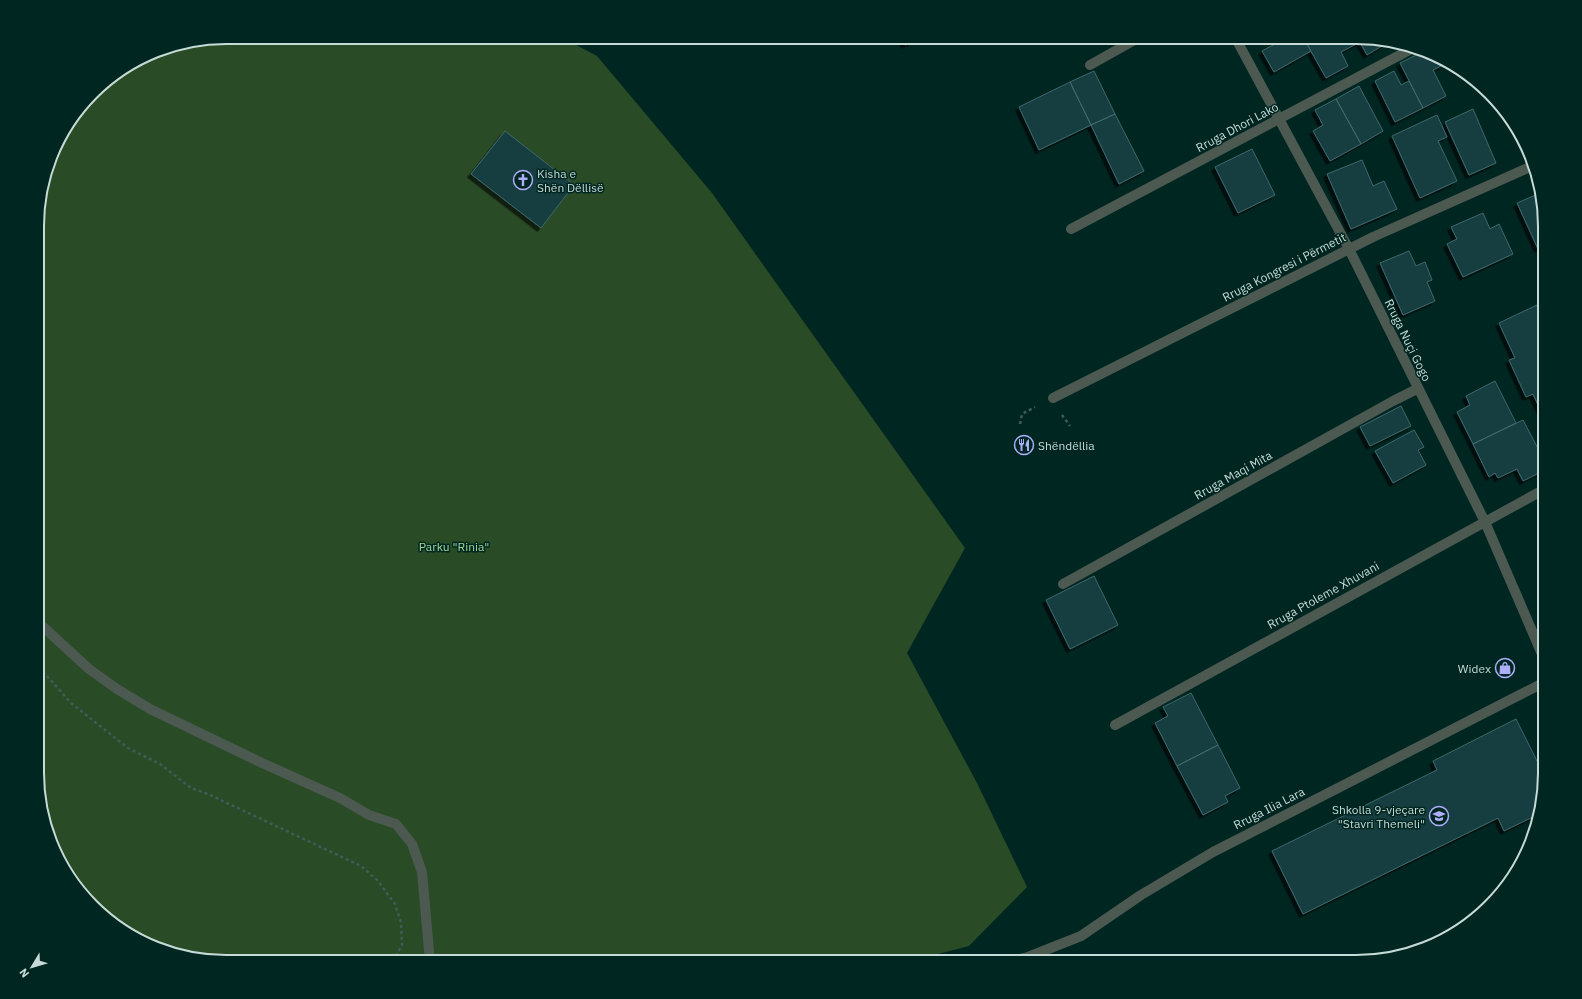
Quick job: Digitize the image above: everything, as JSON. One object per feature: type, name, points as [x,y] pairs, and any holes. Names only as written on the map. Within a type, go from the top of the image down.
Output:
[{"type":"street","points":[[1090,65],[1128,44]]},
{"type":"street","name":"Rruga Nuçi Gogo","points":[[1239,44],[1349,249],[1417,389],[1485,522],[1538,645]]},
{"type":"street","name":"Rruga Dhori Lako","points":[[1071,229],[1407,51]]},
{"type":"street","name":"Rruga Kongresi i Përmetit","points":[[1053,398],[1349,249],[1528,168]]},
{"type":"street","name":"Rruga Maqi Mita","points":[[1063,584],[1417,389]]},
{"type":"street","name":"Rruga Ptoleme Xhuvani","points":[[1115,725],[1538,493]]},
{"type":"street","points":[[44,628],[89,669],[118,689],[150,708],[262,763],[340,798],[369,816],[396,824],[412,844],[422,872],[429,955]]},
{"type":"street","name":"Rruga Ilia Lara","points":[[1033,955],[1081,936],[1140,895],[1213,852],[1538,686]]},
{"type":"path","points":[[1020,424],[1022,414],[1053,398]]},
{"type":"path","points":[[44,673],[71,703],[128,748],[160,764],[191,788],[208,794],[361,866],[378,881],[395,904],[401,922],[402,945],[397,955]]},
{"type":"green space","name":"Parku \"Rinia\"","points":[[214,44],[574,44],[597,56],[712,193],[965,548],[907,653],[977,783],[1027,887],[969,946],[934,955],[214,955],[179,949],[156,941],[135,931],[97,902],[68,864],[58,843],[50,820],[44,785],[44,214],[50,179],[58,156],[68,135],[97,97],[135,68],[156,58],[179,50]]},
{"type":"building","points":[[1275,44],[1307,44],[1311,51],[1274,72],[1262,51]]},
{"type":"building","points":[[1307,44],[1356,44],[1341,52],[1348,66],[1326,78]]},
{"type":"building","points":[[1361,44],[1381,46],[1367,55]]},
{"type":"building","points":[[1416,55],[1442,66],[1433,70],[1446,96],[1423,108],[1400,63]]},
{"type":"building","points":[[1094,71],[1115,114],[1091,125],[1070,82]]},
{"type":"building","points":[[1394,71],[1401,85],[1409,81],[1423,108],[1395,122],[1375,81]]},
{"type":"building","points":[[1070,82],[1091,125],[1039,150],[1019,107]]},
{"type":"building","points":[[1359,86],[1383,131],[1361,144],[1336,99]]},
{"type":"building","points":[[1336,99],[1361,144],[1330,161],[1313,131],[1323,125],[1315,110]]},
{"type":"building","points":[[1473,109],[1496,163],[1469,175],[1445,122]]},
{"type":"building","points":[[1115,114],[1144,171],[1119,184],[1091,125]]},
{"type":"building","points":[[1437,115],[1447,137],[1438,141],[1457,181],[1420,198],[1392,136]]},
{"type":"building","name":"Kisha e Shën Dëllisë","points":[[505,131],[574,185],[541,228],[471,174]]},
{"type":"building","points":[[1252,149],[1275,195],[1238,213],[1215,167]]},
{"type":"building","points":[[1362,160],[1373,186],[1384,181],[1397,209],[1351,229],[1327,174]]},
{"type":"building","points":[[1535,195],[1538,214],[1538,249],[1517,203]]},
{"type":"building","points":[[1483,213],[1490,229],[1499,224],[1513,254],[1463,277],[1447,244],[1457,239],[1451,227]]},
{"type":"building","points":[[1409,251],[1416,266],[1425,262],[1432,280],[1427,282],[1435,301],[1403,315],[1380,263]]},
{"type":"building","points":[[1537,305],[1538,307],[1538,405],[1533,394],[1526,397],[1509,360],[1515,358],[1499,323]]},
{"type":"building","points":[[1495,381],[1516,423],[1473,444],[1457,412],[1470,405],[1466,396]]},
{"type":"building","points":[[1401,406],[1411,426],[1370,446],[1360,427]]},
{"type":"building","points":[[1523,420],[1538,449],[1538,474],[1523,481],[1517,469],[1498,478],[1495,473],[1489,477],[1473,444]]},
{"type":"building","points":[[1414,430],[1424,447],[1418,450],[1426,465],[1393,483],[1375,451]]},
{"type":"building","points":[[1094,576],[1118,625],[1070,649],[1046,600]]},
{"type":"building","points":[[1191,693],[1218,745],[1177,766],[1155,723],[1168,716],[1163,707]]},
{"type":"building","name":"Shkolla 9-vjeçare \"Stavri Themeli\"","points":[[1516,719],[1538,763],[1538,785],[1532,817],[1504,831],[1498,818],[1303,914],[1272,851],[1437,770],[1433,761]]},
{"type":"building","points":[[1218,745],[1240,788],[1225,796],[1228,802],[1203,815],[1177,766]]},
{"type":"place","name":"Kisha e Shën Dëllisë","points":[[523,180]]},
{"type":"place","name":"Shëndëllia","points":[[1024,445]]},
{"type":"place","name":"Widex","points":[[1505,668]]},
{"type":"place","name":"Shkolla 9-vjeçare \"Stavri Themeli\"","points":[[1439,816]]}]
